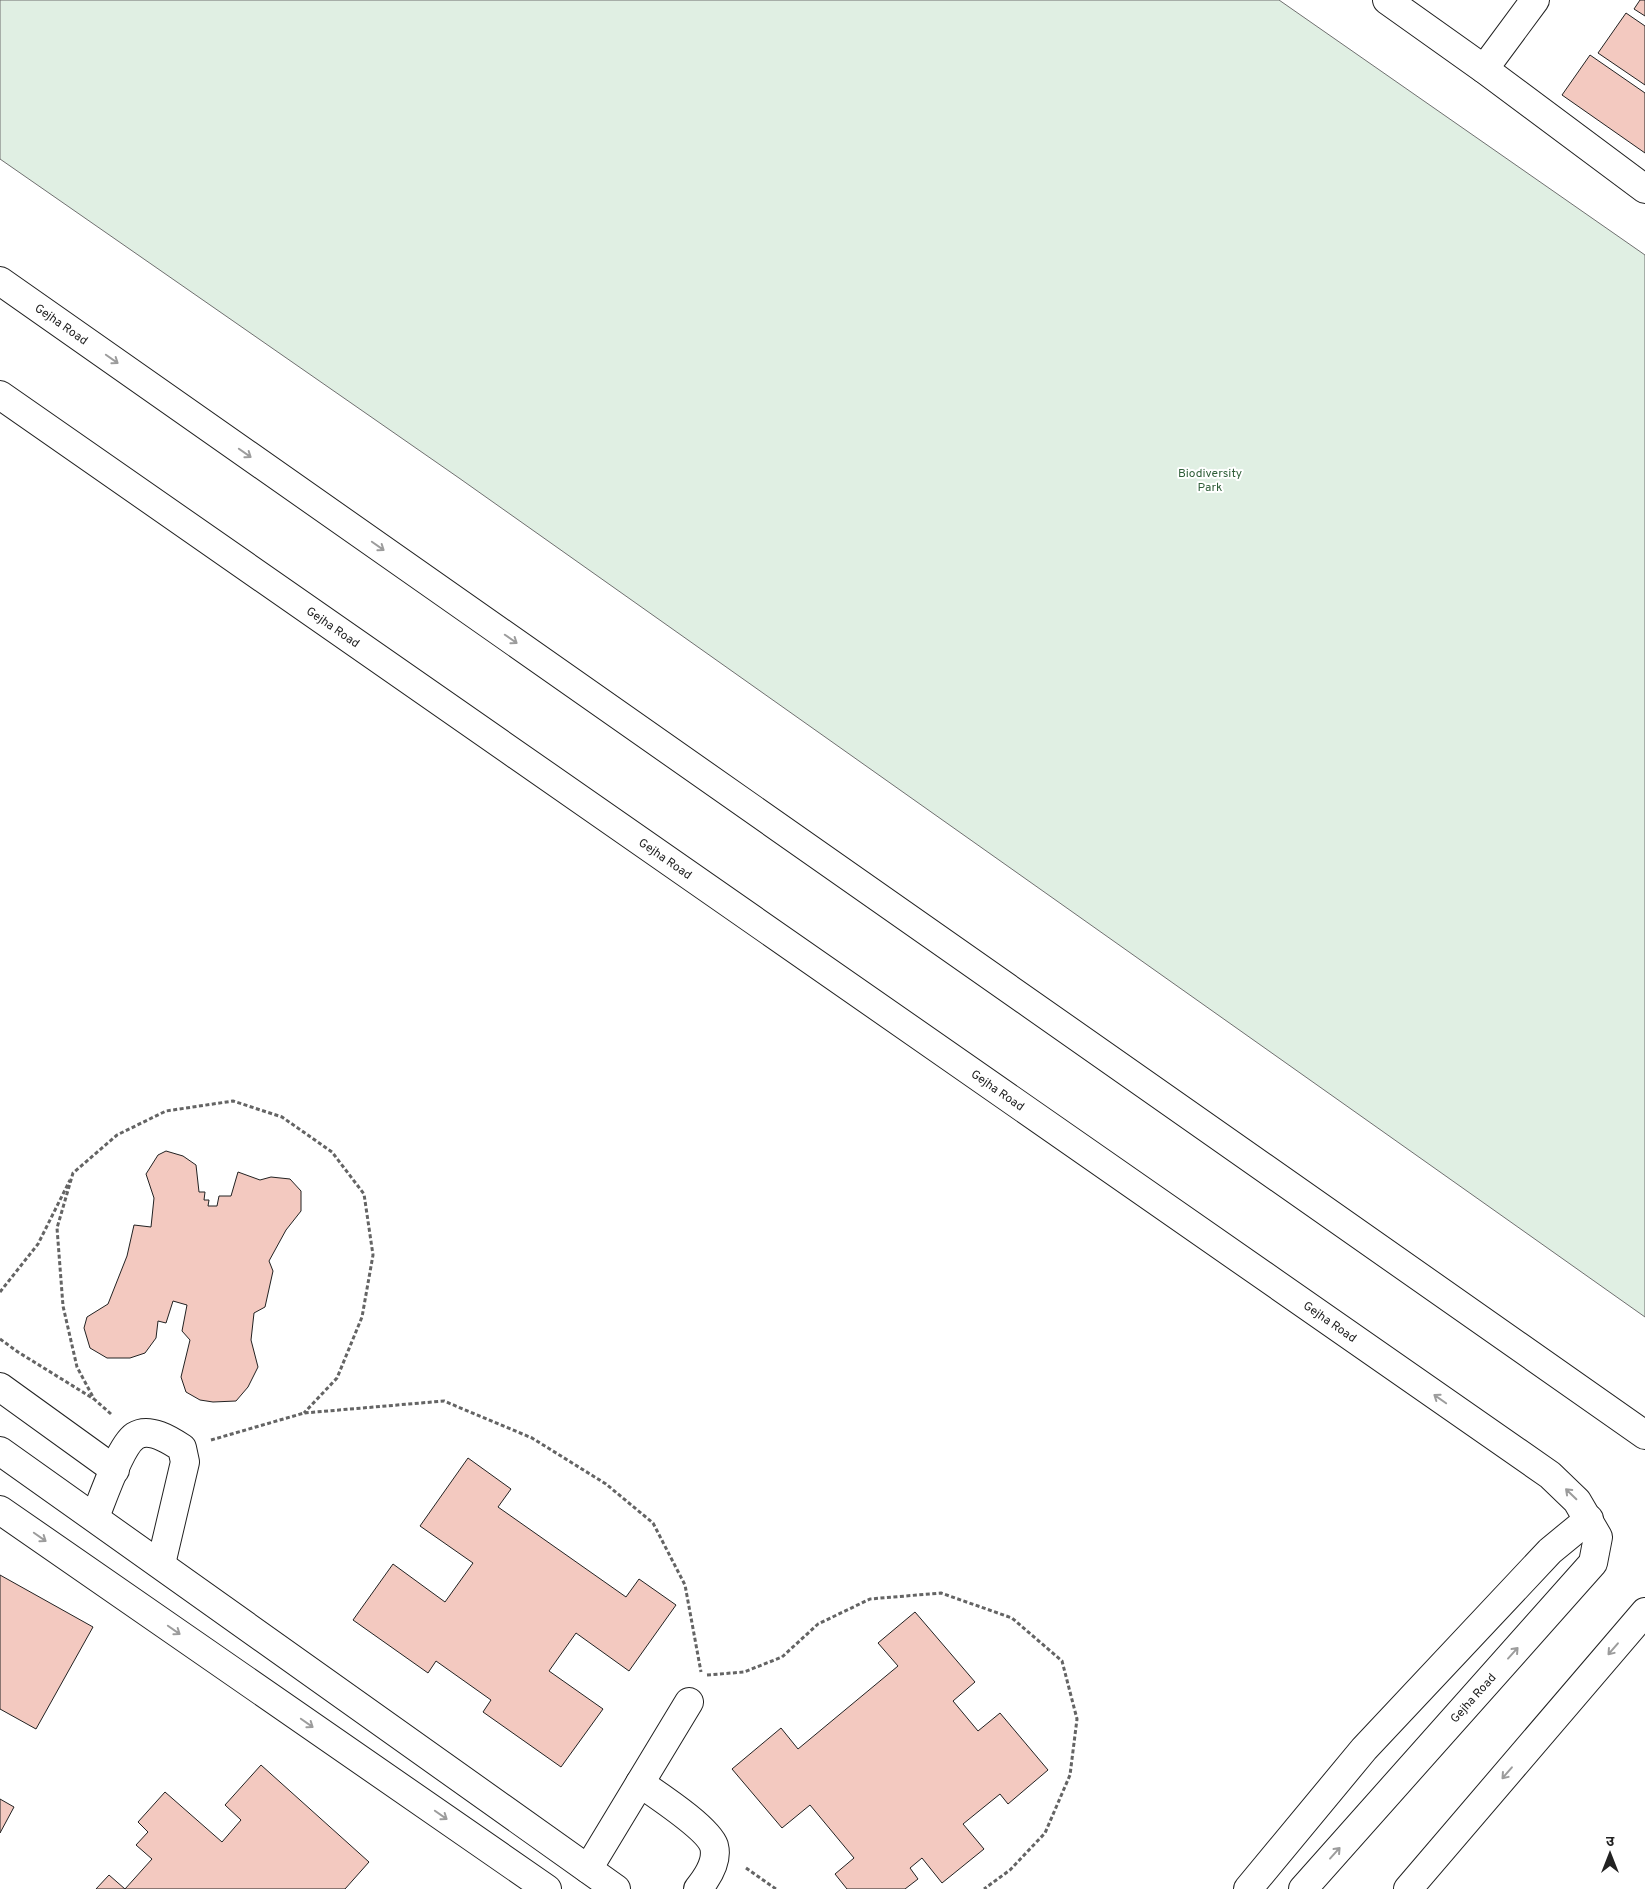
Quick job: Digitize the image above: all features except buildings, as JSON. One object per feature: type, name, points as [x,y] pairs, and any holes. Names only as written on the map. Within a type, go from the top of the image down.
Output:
[{"type":"street","points":[[1387,0],[1484,69],[1645,189]]},
{"type":"street","points":[[1484,69],[1535,0]]},
{"type":"street","name":"Gejha Road","points":[[0,281],[1645,1434]]},
{"type":"street","name":"Gejha Road","points":[[0,395],[1550,1475],[1578,1500],[1598,1537],[1593,1563],[1303,1889]]},
{"type":"street","points":[[0,1388],[115,1470]]},
{"type":"street","points":[[95,1517],[123,1451],[135,1436],[148,1433],[167,1438],[182,1448],[185,1462],[161,1564]]},
{"type":"street","points":[[0,1451],[616,1889]]},
{"type":"street","points":[[0,1510],[547,1889]]},
{"type":"street","points":[[1248,1889],[1364,1749],[1550,1551],[1589,1519]]},
{"type":"street","points":[[1408,1889],[1645,1612]]},
{"type":"street","points":[[588,1869],[689,1702]]},
{"type":"street","points":[[640,1783],[701,1829],[714,1846],[713,1864],[698,1889]]},
{"type":"path","points":[[0,1292],[38,1244],[73,1173],[117,1135],[166,1111],[233,1101],[282,1117],[332,1152],[364,1194],[372,1255],[362,1317],[337,1378],[304,1413]]},
{"type":"path","points":[[73,1173],[57,1228],[63,1306],[77,1367],[94,1399]]},
{"type":"path","points":[[0,1339],[94,1399],[135,1436]]},
{"type":"path","points":[[182,1448],[304,1413],[444,1401],[532,1438],[606,1484],[653,1523],[685,1585],[701,1675],[744,1672],[782,1657],[818,1624],[870,1599],[941,1593],[1012,1618],[1062,1662],[1077,1719],[1070,1775],[1044,1833],[1010,1870],[984,1889]]},
{"type":"green space","name":"Biodiversity Park","points":[[0,0],[1279,0],[1645,255],[1645,1317],[459,478],[0,159]]}]
